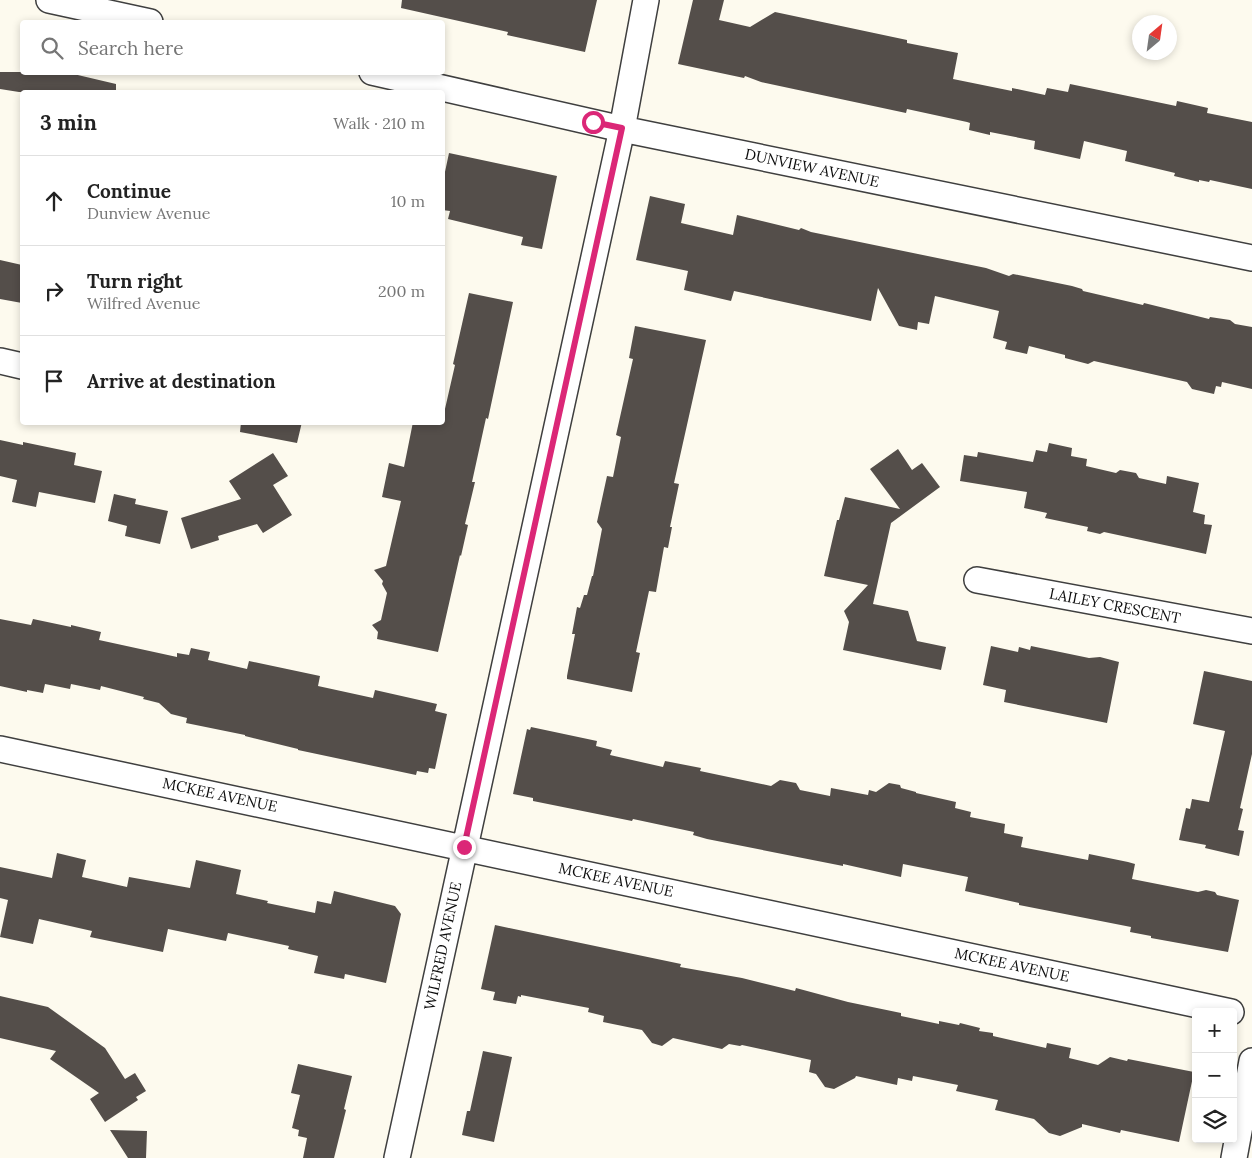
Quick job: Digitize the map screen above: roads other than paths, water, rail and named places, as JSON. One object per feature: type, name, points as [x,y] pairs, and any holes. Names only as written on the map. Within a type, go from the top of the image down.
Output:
[{"type":"street","points":[[50,0],[141,20]]},
{"type":"street","name":"WILFRED AVENUE","points":[[397,1158],[622,128],[646,0]]},
{"type":"street","name":"DUNVIEW AVENUE","points":[[385,75],[622,128],[1252,258]]},
{"type":"street","points":[[0,361],[20,366]]},
{"type":"street","name":"LAILEY CRESCENT","points":[[977,580],[1252,631]]},
{"type":"street","name":"MCKEE AVENUE","points":[[0,749],[1213,1008]]},
{"type":"street","name":"MCKEE AVENUE","points":[[1237,1013],[1252,1016]]},
{"type":"street","points":[[1234,1158],[1252,1060]]}]
